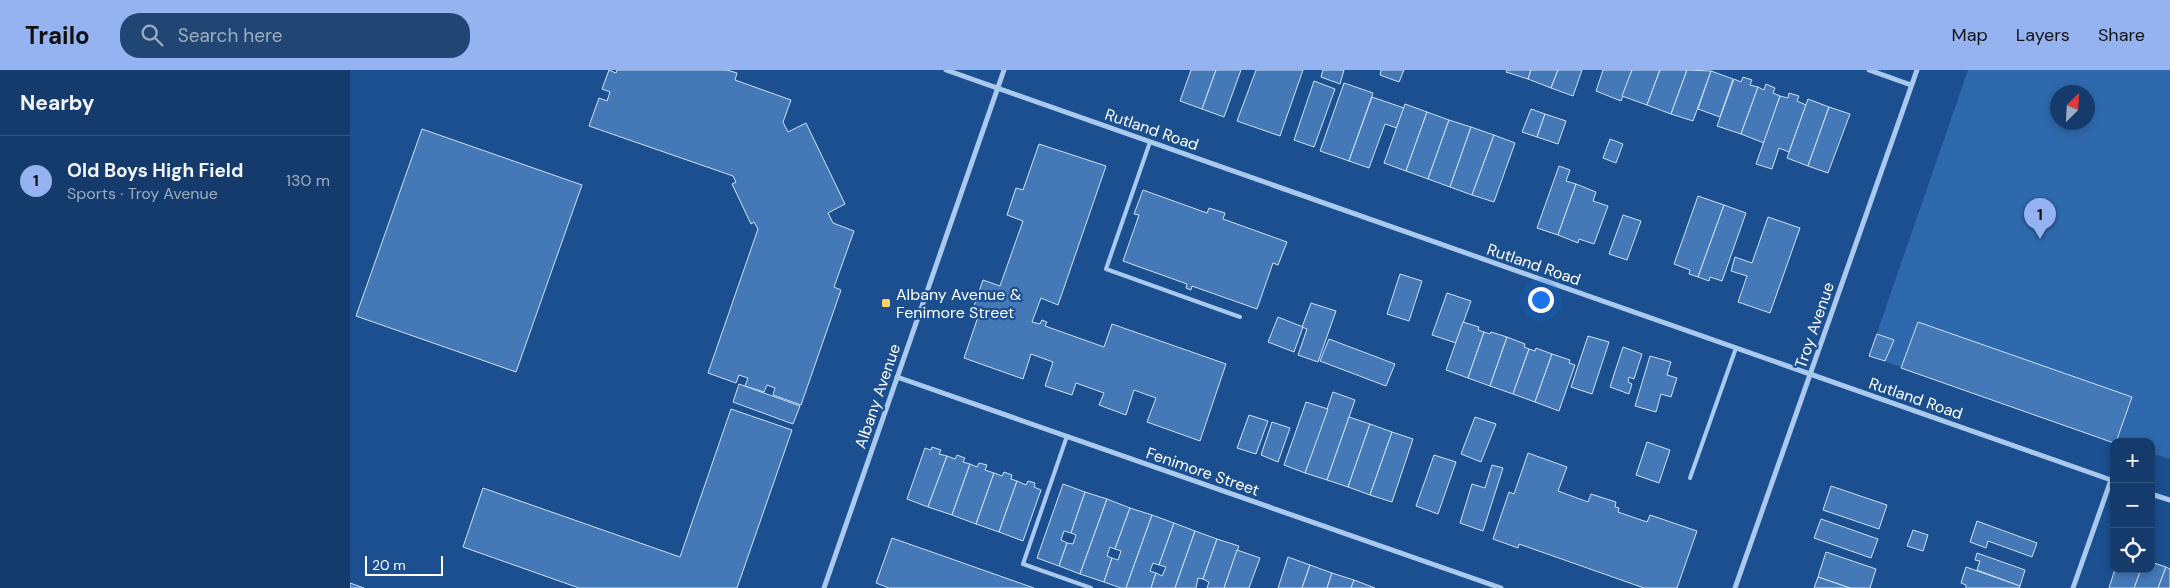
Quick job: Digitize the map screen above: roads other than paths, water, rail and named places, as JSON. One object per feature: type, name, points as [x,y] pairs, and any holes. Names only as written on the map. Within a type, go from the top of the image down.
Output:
[{"type":"street","name":"Rutland Road","points":[[946,70],[2110,480]]},
{"type":"street","name":"Albany Avenue","points":[[824,588],[1004,70]]},
{"type":"street","points":[[1869,70],[1911,85]]},
{"type":"street","name":"Troy Avenue","points":[[1735,588],[1917,70]]},
{"type":"street","name":"Fenimore Street","points":[[897,376],[1501,588]]},
{"type":"street","points":[[2074,588],[2112,483]]},
{"type":"street","points":[[2155,495],[2170,500]]},
{"type":"lane","points":[[1150,142],[1106,269],[1240,316]]},
{"type":"lane","points":[[1690,478],[1736,348]]},
{"type":"lane","points":[[1067,436],[1023,564],[1092,588]]},
{"type":"place","name":"Old Boys High Field","points":[[2040,239]]},
{"type":"place","name":"Albany Avenue & Fenimore Street","points":[[886,303]]}]
